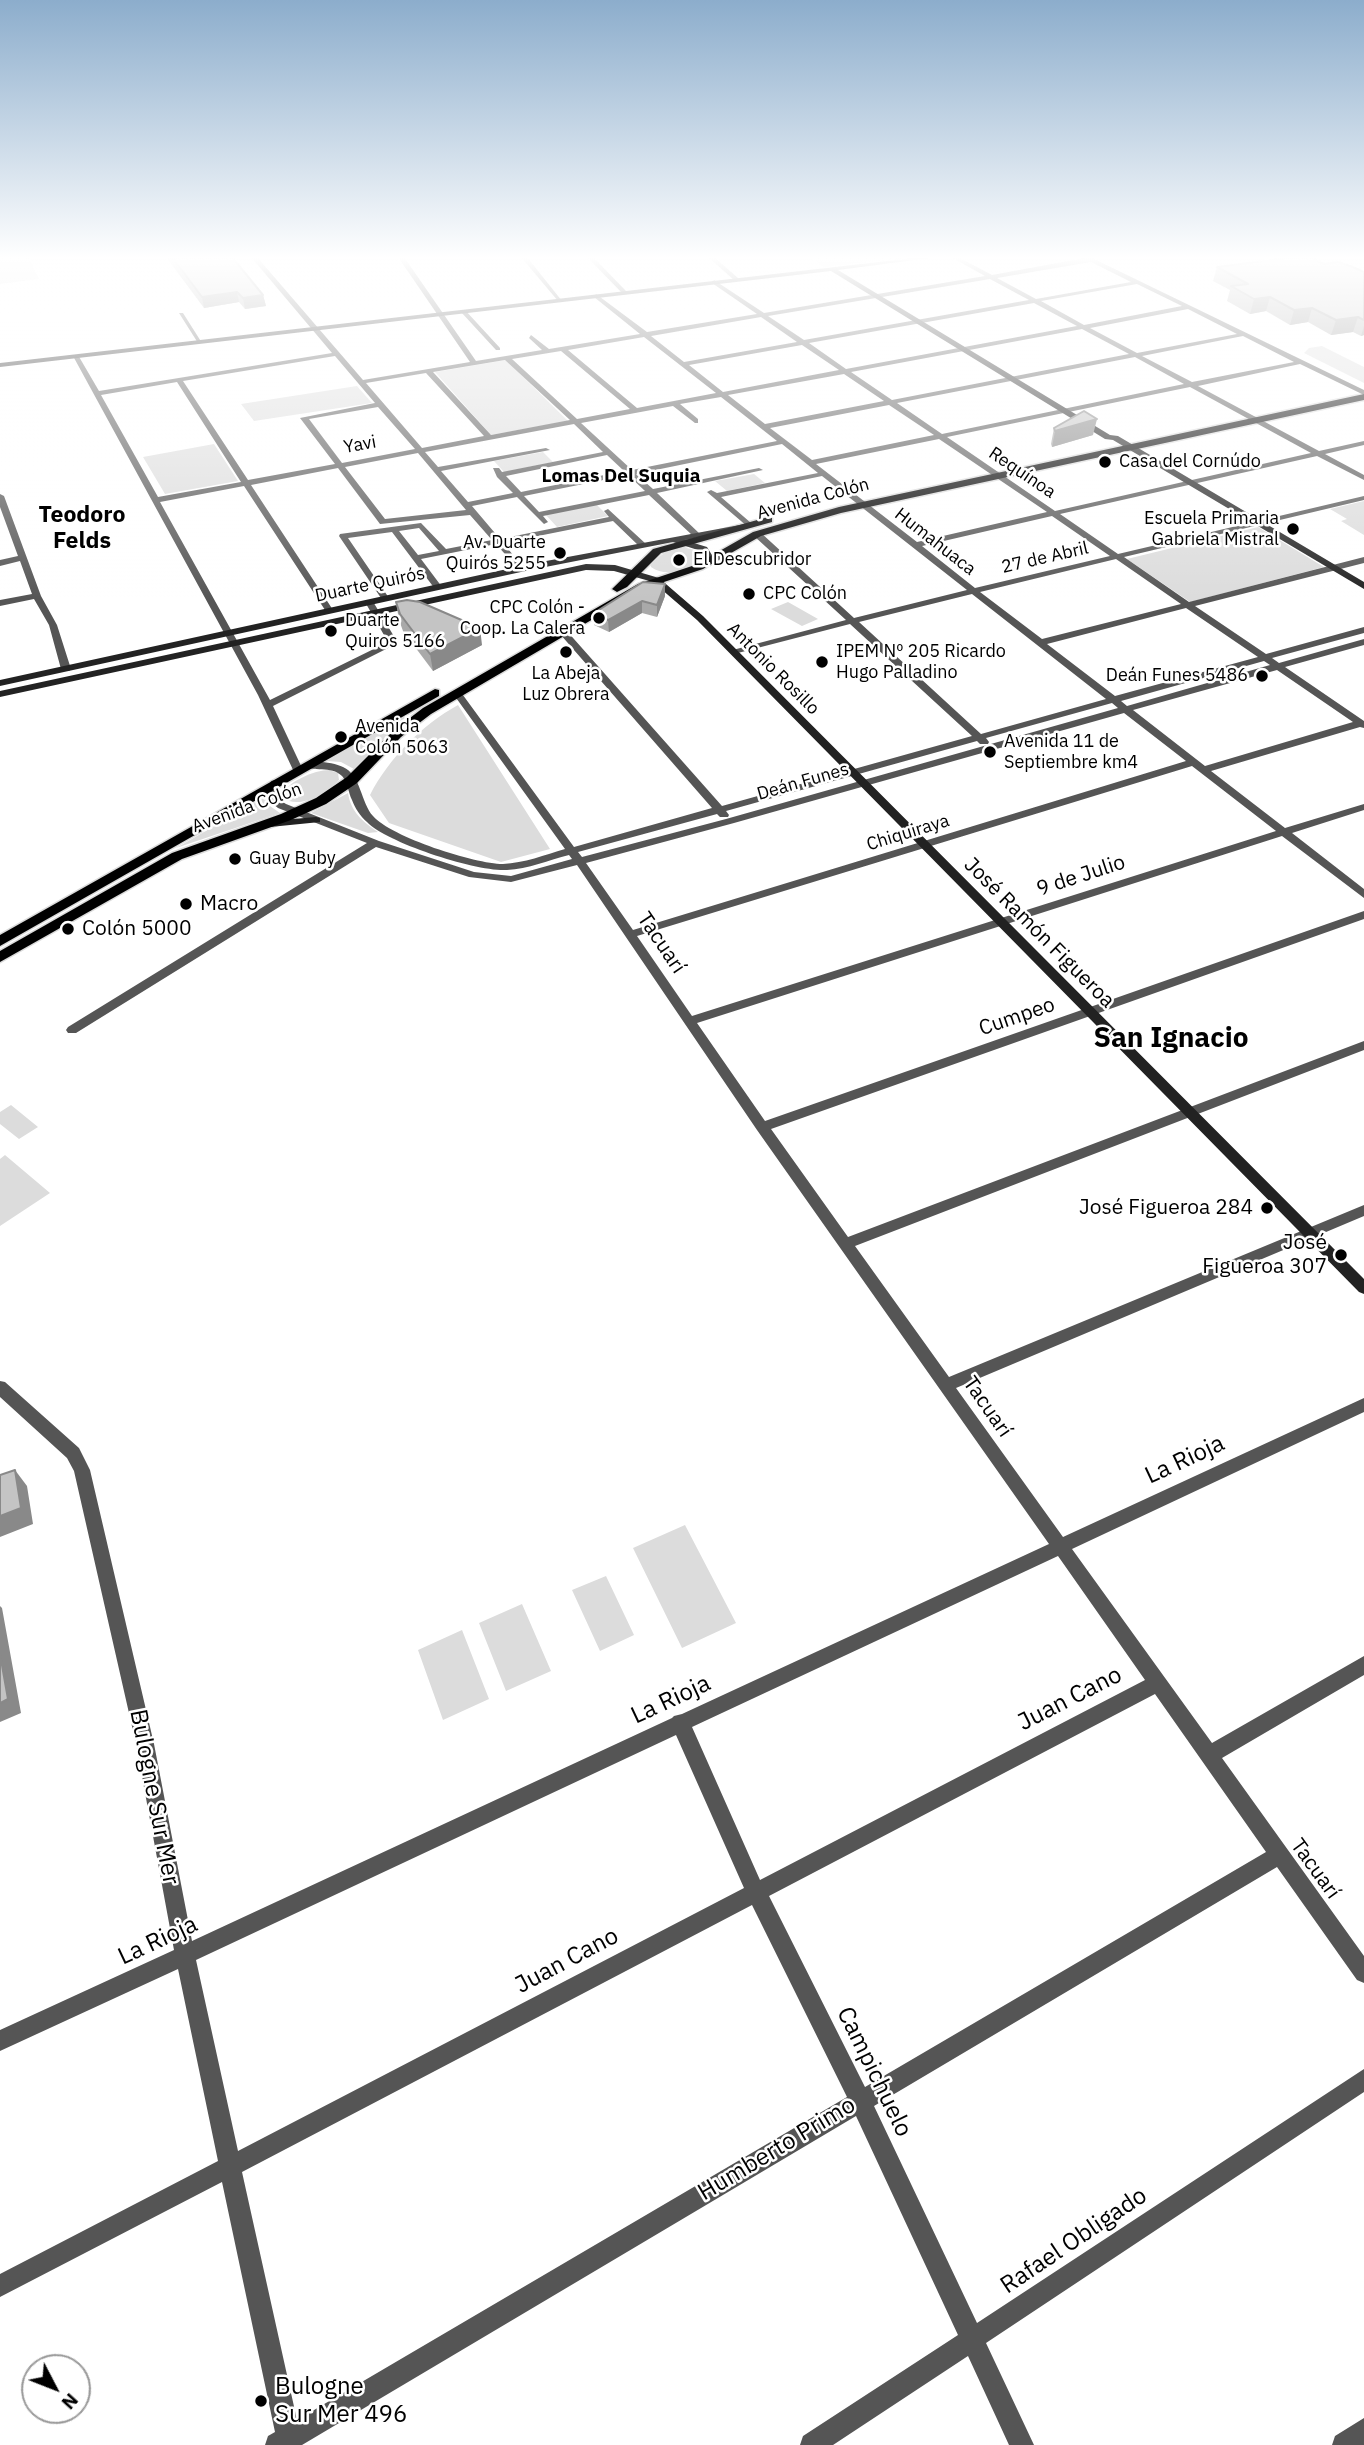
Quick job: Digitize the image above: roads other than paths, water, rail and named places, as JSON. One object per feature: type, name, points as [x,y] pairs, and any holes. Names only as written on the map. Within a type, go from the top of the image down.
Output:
[{"type":"main road","points":[[1003,371],[1108,437],[1123,442],[1364,586]]},
{"type":"main road","name":"Avenida Colón","points":[[0,941],[612,592],[636,573],[652,553],[748,525],[993,473],[1123,442],[1363,393]]},
{"type":"main road","name":"Avenida Colón","points":[[0,957],[177,856],[298,812],[352,780],[405,726],[457,693],[656,580],[689,571],[757,534],[859,502]]},
{"type":"main road","name":"Duarte Quirós","points":[[0,683],[521,569],[748,525]]},
{"type":"main road","points":[[668,539],[704,549],[710,559]]},
{"type":"main road","name":"Duarte Quirós","points":[[0,694],[586,568],[608,567],[656,580]]},
{"type":"main road","name":"Antonio Rosillo","points":[[656,580],[734,652],[865,782]]},
{"type":"main road","name":"José Ramón Figueroa","points":[[865,782],[925,846],[1364,1288]]},
{"type":"main road","points":[[262,826],[316,820]]},
{"type":"street","points":[[85,371],[302,768],[335,767],[346,772],[352,780]]},
{"type":"street","points":[[98,393],[233,371]]},
{"type":"street","points":[[352,371],[521,569]]},
{"type":"street","points":[[362,382],[427,371]]},
{"type":"street","points":[[428,371],[489,437]]},
{"type":"street","points":[[521,371],[696,534],[683,542]]},
{"type":"street","points":[[589,371],[635,410]]},
{"type":"street","name":"Humahuaca","points":[[691,371],[1364,895]]},
{"type":"street","name":"Yavi","points":[[156,500],[489,437],[537,440],[575,422],[845,371]]},
{"type":"street","name":"Requínoa","points":[[846,371],[1362,724]]},
{"type":"street","points":[[762,426],[1057,371]]},
{"type":"street","points":[[1165,371],[1364,478]]},
{"type":"street","points":[[810,463],[1258,371]]},
{"type":"street","points":[[1320,371],[1363,393]]},
{"type":"street","points":[[179,380],[329,610]]},
{"type":"street","points":[[674,403],[695,421]]},
{"type":"street","points":[[381,404],[304,418],[380,520],[391,526],[438,587]]},
{"type":"street","points":[[438,469],[486,460],[537,440],[559,463]]},
{"type":"street","points":[[384,598],[342,537],[518,495],[630,472],[741,454],[783,442]]},
{"type":"street","points":[[914,545],[1364,443]]},
{"type":"street","points":[[499,475],[608,453]]},
{"type":"street","points":[[486,460],[552,530]]},
{"type":"street","points":[[752,464],[775,484]]},
{"type":"street","points":[[538,515],[759,470]]},
{"type":"street","points":[[715,496],[823,474]]},
{"type":"street","points":[[699,482],[748,525]]},
{"type":"street","points":[[0,496],[5,522],[37,596],[53,625],[66,669]]},
{"type":"street","name":"27 de Abril","points":[[734,652],[972,591],[1364,498]]},
{"type":"street","points":[[600,502],[642,544]]},
{"type":"street","points":[[416,558],[615,518]]},
{"type":"street","points":[[391,526],[422,525],[444,552]]},
{"type":"street","points":[[757,534],[990,747]]},
{"type":"street","points":[[0,563],[22,558]]},
{"type":"street","points":[[1039,643],[1364,560]]},
{"type":"street","points":[[0,603],[37,596]]},
{"type":"street","points":[[268,705],[393,643],[369,602]]},
{"type":"street","name":"Deán Funes","points":[[275,783],[272,791],[274,800],[316,820],[375,843],[489,878],[511,878],[720,810],[1364,630]]},
{"type":"street","points":[[563,632],[730,821]]},
{"type":"street","name":"Deán Funes","points":[[352,780],[360,806],[379,827],[481,865],[517,866],[576,857],[730,821],[1364,642]]},
{"type":"street","name":"Tacuarí","points":[[457,693],[576,857],[762,1128],[1210,1754],[1278,1856],[1364,1973]]},
{"type":"street","name":"Chiquiraya","points":[[629,935],[1200,765],[1362,724]]},
{"type":"street","name":"9 de Julio","points":[[689,1021],[1364,807]]},
{"type":"street","points":[[72,1030],[375,843]]},
{"type":"street","name":"Cumpeo","points":[[762,1128],[1364,915]]},
{"type":"street","points":[[845,1244],[1364,1045]]},
{"type":"street","points":[[946,1385],[1364,1210]]},
{"type":"street","name":"Bulogne Sur Mer","points":[[0,1387],[64,1444],[82,1470],[145,1744],[185,1956],[285,2443]]},
{"type":"street","name":"La Rioja","points":[[0,2041],[1364,1405]]},
{"type":"street","points":[[1210,1754],[1364,1665]]},
{"type":"street","name":"Juan Cano","points":[[0,2286],[1158,1683]]},
{"type":"street","name":"Campichuelo","points":[[680,1722],[756,1892],[860,2101],[1022,2445]]},
{"type":"street","name":"Humberto Primo","points":[[285,2443],[1278,1856]]},
{"type":"street","name":"Rafael Obligado","points":[[813,2445],[1364,2080]]},
{"type":"street","points":[[1344,2445],[1364,2430]]},
{"type":"place","name":"Casa del Cornúdo","points":[[1105,462]]},
{"type":"place","name":"Escuela Primaria Gabriela Mistral","points":[[1293,529]]},
{"type":"place","name":"Av. Duarte Quirós 5255","points":[[560,553]]},
{"type":"place","name":"El Descubridor","points":[[679,560]]},
{"type":"place","name":"CPC Colón","points":[[749,594]]},
{"type":"place","name":"CPC Colón - Coop. La Calera","points":[[599,618]]},
{"type":"place","name":"Duarte Quiros 5166","points":[[331,631]]},
{"type":"place","name":"La Abeja Luz Obrera","points":[[566,652]]},
{"type":"place","name":"IPEM Nº 205 Ricardo Hugo Palladino","points":[[822,662]]},
{"type":"place","name":"Deán Funes 5486","points":[[1262,676]]},
{"type":"place","name":"Avenida Colón 5063","points":[[341,737]]},
{"type":"place","name":"Avenida 11 de Septiembre km4","points":[[990,752]]},
{"type":"place","name":"Guay Buby","points":[[235,859]]},
{"type":"place","name":"Macro","points":[[186,904]]},
{"type":"place","name":"Colón 5000","points":[[68,929]]},
{"type":"place","name":"José Figueroa 284","points":[[1267,1208]]},
{"type":"place","name":"José Figueroa 307","points":[[1341,1255]]},
{"type":"place","name":"Bulogne Sur Mer 496","points":[[261,2401]]},
{"type":"district","name":"Lomas Del Suquia","points":[[621,477]]},
{"type":"district","name":"Teodoro Felds","points":[[82,528]]},
{"type":"district","name":"San Ignacio","points":[[1171,1039]]}]
